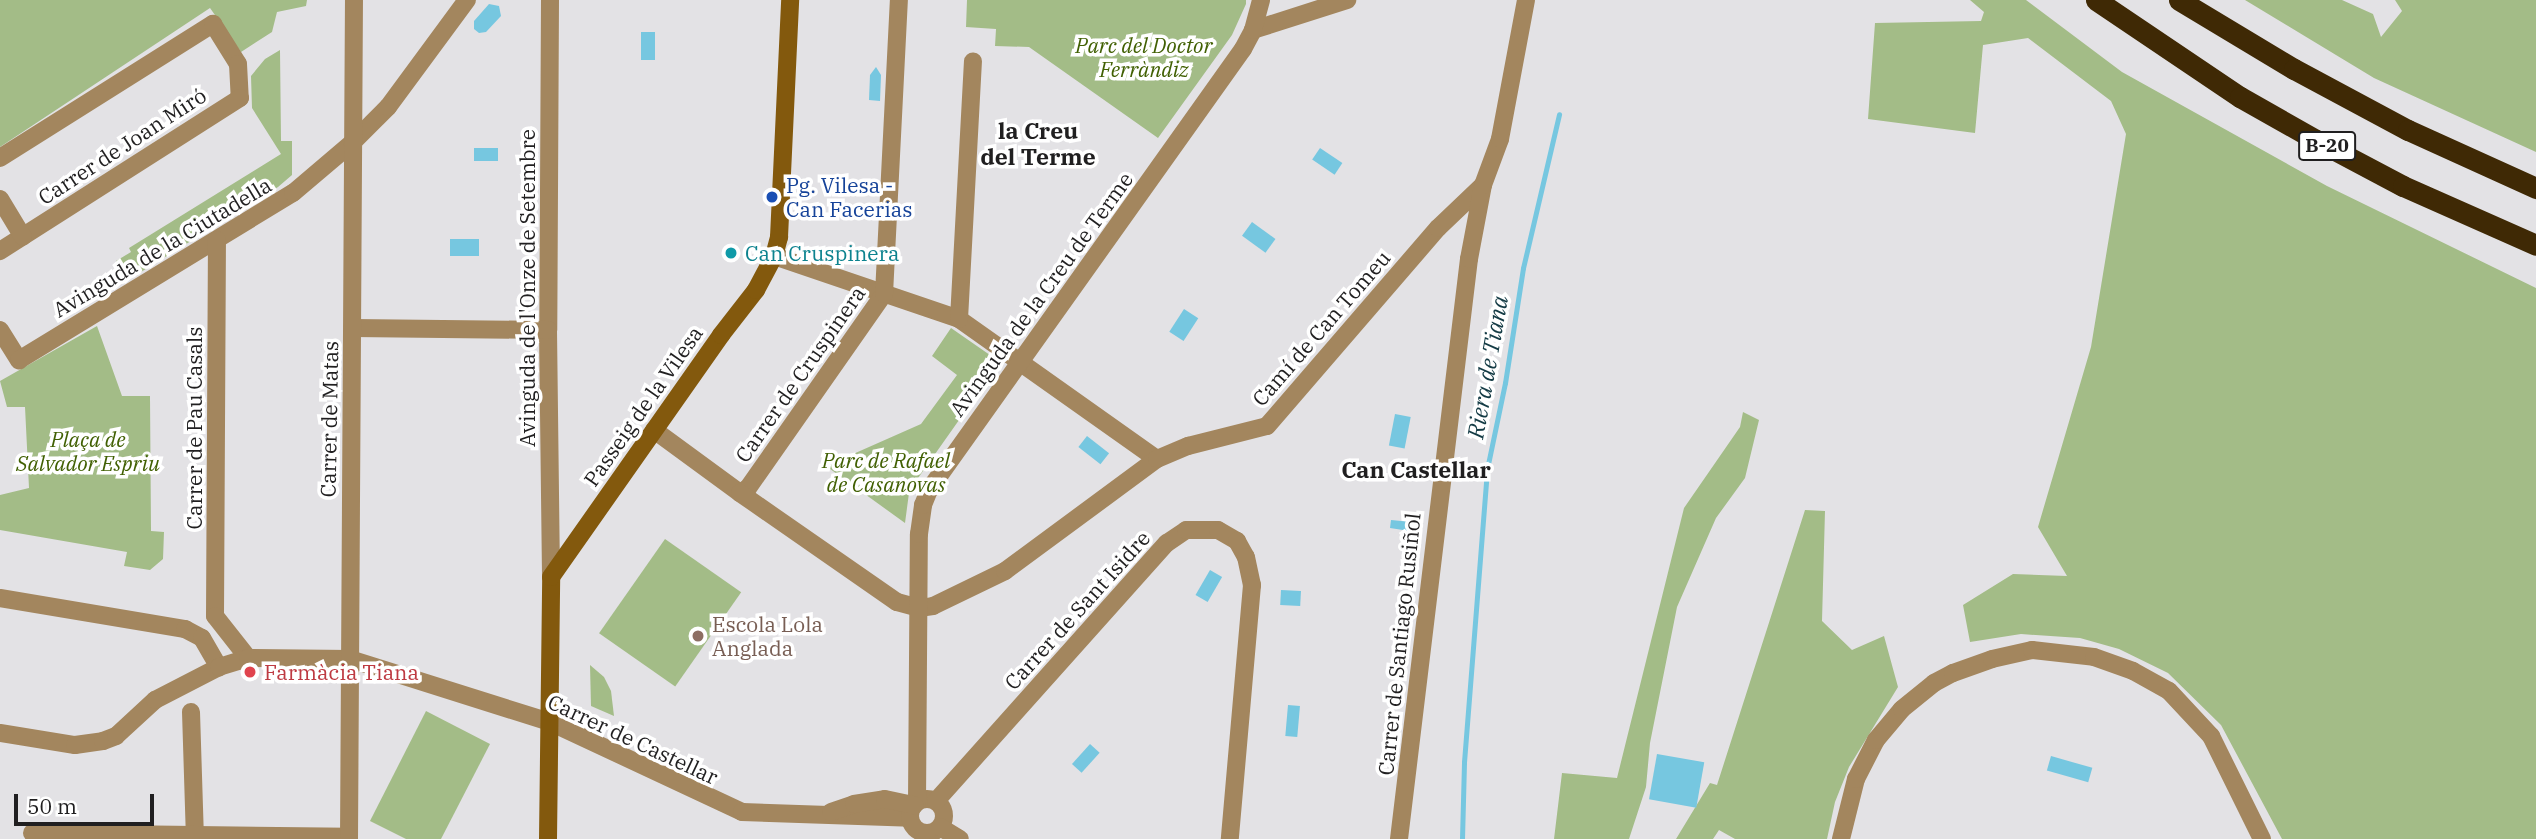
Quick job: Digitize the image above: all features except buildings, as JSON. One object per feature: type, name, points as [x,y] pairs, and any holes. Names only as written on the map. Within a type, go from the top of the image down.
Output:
[{"type":"highway","name":"B-20","points":[[2081,0],[2130,24]]},
{"type":"highway","name":"B-20","points":[[2096,0],[2240,97],[2316,141],[2414,191],[2536,245]]},
{"type":"highway","name":"B-20","points":[[2179,0],[2294,69],[2374,112],[2536,188]]},
{"type":"street","name":"Carrer de Matas","points":[[349,838],[354,0]]},
{"type":"street","name":"Avinguda de la Ciutadella","points":[[0,330],[19,360],[293,193],[352,143],[388,107],[467,0]]},
{"type":"street","name":"Avinguda de l'Onze de Setembre","points":[[550,0],[548,330],[551,576]]},
{"type":"street","name":"Passeig de la Vilesa","points":[[551,576],[756,290],[774,256],[779,237],[790,0]]},
{"type":"street","name":"Carrer de Cruspinera","points":[[654,430],[740,493],[748,488],[884,294],[899,0]]},
{"type":"street","name":"Avinguda de la Creu de Terme","points":[[914,808],[919,534],[923,505],[939,476],[1020,361],[1229,71],[1253,30],[1261,0]]},
{"type":"street","points":[[1253,30],[1347,0]]},
{"type":"street","name":"Carrer de Santiago Rusiñol","points":[[1399,839],[1457,354],[1483,184],[1500,139],[1526,0]]},
{"type":"street","name":"Carrer de Joan Miró","points":[[0,158],[213,24],[239,64],[240,98],[0,251]]},
{"type":"street","points":[[959,319],[973,61]]},
{"type":"street","name":"Camí de Can Tomeu","points":[[919,608],[933,606],[1005,571],[1157,459],[1188,446],[1267,426],[1438,228],[1483,184]]},
{"type":"street","points":[[0,199],[23,237]]},
{"type":"street","name":"Carrer de Pau Casals","points":[[217,240],[222,625],[228,654],[219,667]]},
{"type":"street","points":[[774,256],[959,319],[1157,459]]},
{"type":"street","points":[[353,328],[548,330]]},
{"type":"street","points":[[740,493],[897,602],[919,608]]},
{"type":"street","name":"Carrer de Sant Isidre","points":[[936,801],[1167,543],[1186,530],[1217,530],[1237,541],[1245,557],[1252,585],[1230,839]]},
{"type":"street","points":[[548,839],[551,576]]},
{"type":"street","points":[[0,598],[185,629],[222,625]]},
{"type":"street","points":[[202,638],[222,625]]},
{"type":"street","points":[[222,625],[248,658]]},
{"type":"street","points":[[185,629],[202,638],[219,667]]},
{"type":"street","points":[[1841,839],[1856,779],[1877,740],[1902,709],[1934,682],[1953,673],[1992,659],[2032,650],[2094,657],[2133,671],[2169,691],[2211,736],[2262,839]]},
{"type":"street","name":"Carrer de Castellar","points":[[0,733],[75,745],[103,741],[116,736],[155,700],[219,667],[248,658],[350,659],[550,722],[731,808],[752,814],[821,816],[914,808]]},
{"type":"street","points":[[191,712],[195,837]]},
{"type":"street","points":[[929,833],[944,814],[936,801],[926,799],[914,808],[914,827],[929,833],[960,839]]},
{"type":"street","points":[[32,834],[349,838]]},
{"type":"green space","points":[[0,0],[307,0],[306,6],[277,12],[272,32],[241,52],[210,8],[0,147]]},
{"type":"green space","name":"Parc del Doctor Ferràndiz","points":[[967,0],[1246,0],[1246,4],[1232,35],[1158,138],[1029,47],[995,46],[996,29],[966,27]]},
{"type":"green space","points":[[1970,0],[2026,0],[2122,72],[2327,186],[2536,288],[2536,839],[2282,839],[2221,725],[2168,673],[2119,649],[2080,638],[2021,634],[1970,642],[1963,605],[2013,574],[2067,576],[2038,527],[2091,347],[2126,134],[2111,101],[2028,38],[1983,45],[1975,133],[1868,119],[1875,23],[1981,21],[1984,12]]},
{"type":"green space","points":[[2245,0],[2342,0],[2373,14],[2381,37],[2402,11],[2395,0],[2536,0],[2536,152],[2374,78]]},
{"type":"green space","points":[[280,50],[281,141],[292,141],[292,175],[278,187],[128,280],[116,261],[131,252],[129,248],[281,154],[252,108],[251,76],[265,59]]},
{"type":"green space","name":"Plaça de Salvador Espriu","points":[[97,326],[122,396],[150,396],[151,531],[164,532],[163,559],[150,570],[124,566],[127,552],[0,530],[0,495],[29,488],[25,407],[7,407],[0,381]]},
{"type":"green space","name":"Parc de Rafael de Casanovas","points":[[951,328],[1000,362],[916,481],[909,493],[905,523],[826,466],[921,424],[957,375],[932,356]]},
{"type":"green space","points":[[1743,412],[1759,420],[1745,478],[1716,518],[1677,607],[1650,743],[1646,787],[1629,839],[1554,839],[1562,773],[1617,778],[1684,508],[1740,427]]},
{"type":"green space","points":[[1805,510],[1825,511],[1822,621],[1852,650],[1884,636],[1898,687],[1849,767],[1835,802],[1827,839],[1735,839],[1719,830],[1713,839],[1676,839],[1710,783],[1717,785]]},
{"type":"green space","points":[[665,539],[741,592],[675,687],[599,633]]},
{"type":"green space","points":[[590,665],[604,677],[611,691],[614,716],[591,706]]},
{"type":"green space","points":[[426,711],[490,744],[441,839],[406,839],[370,821]]},
{"type":"water","points":[[489,4],[499,6],[501,16],[486,32],[479,33],[474,29],[474,21]]},
{"type":"water","points":[[641,32],[655,32],[655,60],[641,60]]},
{"type":"water","points":[[876,67],[881,75],[880,101],[869,100],[870,75]]},
{"type":"water","points":[[474,148],[498,148],[498,161],[474,161]]},
{"type":"water","points":[[1320,148],[1342,163],[1335,175],[1312,160]]},
{"type":"water","points":[[1252,222],[1275,239],[1265,253],[1242,236]]},
{"type":"water","points":[[450,239],[479,239],[479,256],[450,256]]},
{"type":"water","points":[[1184,309],[1198,318],[1184,341],[1169,332]]},
{"type":"water","points":[[1395,414],[1411,417],[1405,448],[1389,445]]},
{"type":"water","points":[[1087,436],[1109,453],[1100,464],[1078,447]]},
{"type":"water","points":[[1391,520],[1411,522],[1410,529],[1418,530],[1416,546],[1402,544],[1403,530],[1390,528]]},
{"type":"water","points":[[1210,570],[1222,577],[1208,602],[1196,595]]},
{"type":"water","points":[[1281,590],[1301,591],[1300,606],[1280,605]]},
{"type":"water","points":[[1288,705],[1300,706],[1297,737],[1285,736]]},
{"type":"water","points":[[1090,744],[1100,753],[1082,773],[1072,764]]},
{"type":"water","points":[[1657,754],[1704,762],[1696,808],[1649,799]]},
{"type":"water","points":[[2051,756],[2092,768],[2088,782],[2047,770]]},
{"type":"waterway","name":"Riera de Tiana","points":[[1462,839],[1464,762],[1487,469],[1505,383],[1523,268],[1559,114]]},
{"type":"place","name":"Pg. Vilesa - Can Facerias","points":[[772,197]]},
{"type":"place","name":"Can Cruspinera","points":[[731,253]]},
{"type":"place","name":"Escola Lola Anglada","points":[[698,636]]},
{"type":"place","name":"Farmàcia Tiana","points":[[250,672]]},
{"type":"district","name":"la Creu del Terme","points":[[1038,143]]},
{"type":"district","name":"Can Castellar","points":[[1416,469]]}]
